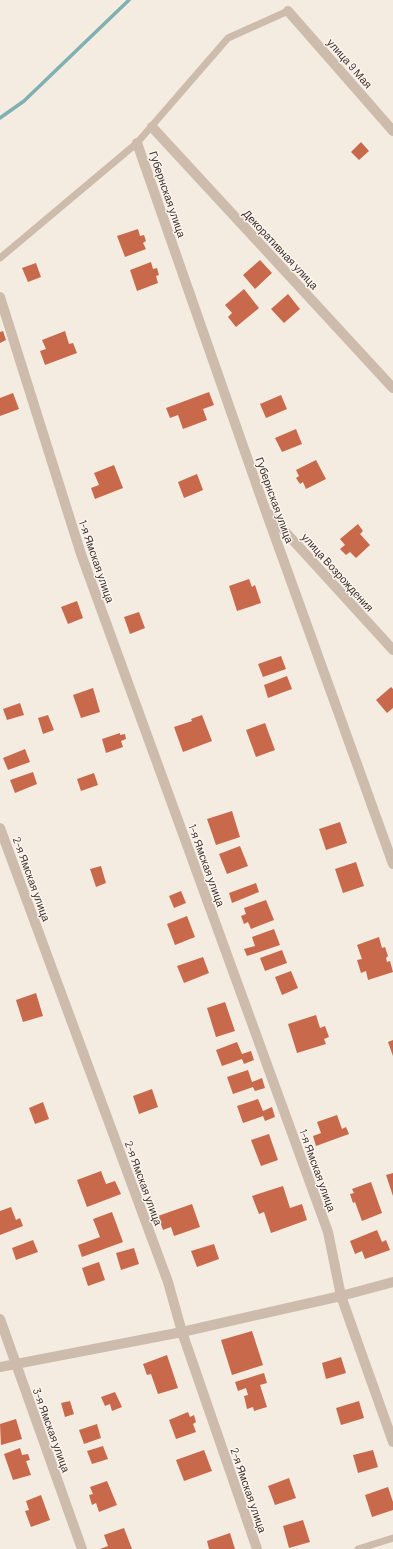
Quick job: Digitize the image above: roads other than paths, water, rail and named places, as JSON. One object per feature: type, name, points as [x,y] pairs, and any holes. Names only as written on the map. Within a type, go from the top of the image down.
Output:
[{"type":"street","name":"улица 9 Мая","points":[[288,11],[393,131]]},
{"type":"street","name":"Декоративная улица","points":[[152,127],[393,388]]},
{"type":"street","name":"Губернская улица","points":[[137,143],[265,509],[393,864]]},
{"type":"street","name":"1-я Ямская улица","points":[[0,296],[81,554],[328,1232],[341,1296],[393,1442]]},
{"type":"street","name":"улица Возрождения","points":[[265,509],[393,650]]},
{"type":"street","name":"2-я Ямская улица","points":[[0,828],[168,1282],[182,1332],[257,1549]]},
{"type":"street","points":[[0,1367],[182,1332],[341,1296],[393,1282]]},
{"type":"street","name":"3-я Ямская улица","points":[[0,1319],[82,1549]]},
{"type":"lane","points":[[0,258],[137,143],[228,38],[288,11]]},
{"type":"lane","points":[[358,1549],[393,1538]]},
{"type":"waterway","points":[[0,118],[24,101],[129,0]]}]
